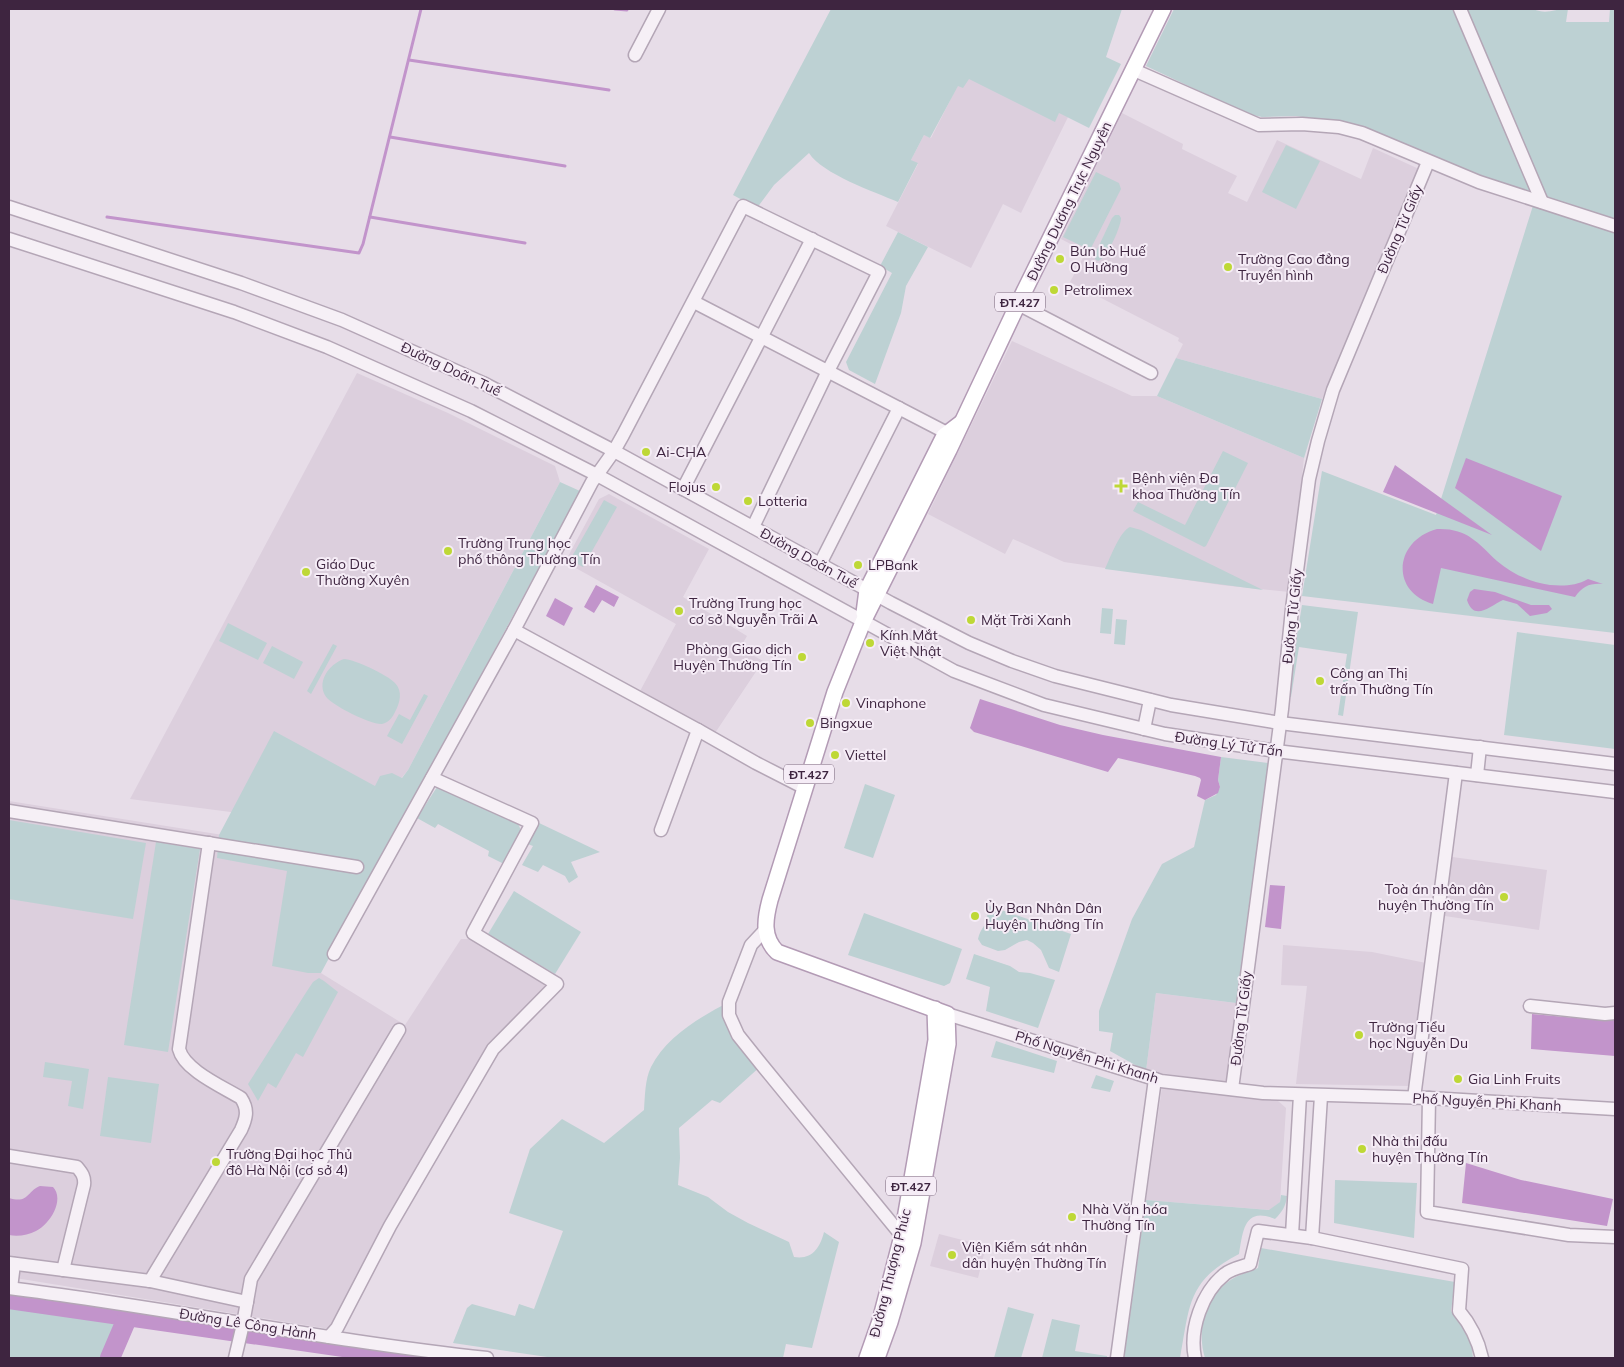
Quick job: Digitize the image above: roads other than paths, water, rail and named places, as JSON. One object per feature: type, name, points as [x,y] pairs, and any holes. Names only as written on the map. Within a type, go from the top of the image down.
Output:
[{"type":"main road","name":"Đường Dương Trực Nguyên","points":[[872,592],[963,421],[1018,304],[1163,9]]},
{"type":"main road","name":"Đường Dương Trực Nguyên","points":[[765,930],[770,900],[835,692],[863,622],[872,592],[944,436],[963,421]]},
{"type":"main road","name":"Phố Nguyễn Phi Khanh","points":[[765,930],[769,941],[777,952],[941,1012]]},
{"type":"main road","name":"Đường Thượng Phúc","points":[[872,1358],[908,1240],[941,1012]]},
{"type":"street","points":[[635,55],[659,9]]},
{"type":"street","points":[[1460,9],[1542,202]]},
{"type":"street","points":[[1134,70],[1259,125],[1291,123],[1339,127],[1362,133],[1479,182],[1615,226]]},
{"type":"street","name":"Đường Từ Giấy","points":[[1232,1089],[1280,722],[1299,554],[1310,479],[1318,441],[1333,390],[1428,162]]},
{"type":"street","points":[[334,954],[514,630],[597,475],[614,451],[743,206],[879,272],[752,527]]},
{"type":"street","name":"Đường Doãn Tuế","points":[[9,207],[241,283],[342,320],[483,383],[683,488],[872,592]]},
{"type":"street","points":[[9,239],[234,312],[327,347],[471,410],[597,475],[863,622]]},
{"type":"street","points":[[683,488],[812,239]]},
{"type":"street","points":[[694,302],[947,433]]},
{"type":"street","points":[[1018,304],[1150,373]]},
{"type":"street","points":[[820,564],[899,408]]},
{"type":"street","name":"Đường Lý Tử Tấn","points":[[872,592],[969,642],[1012,661],[1055,676],[1171,705],[1280,722],[1615,764]]},
{"type":"street","name":"Đường Lý Tử Tấn","points":[[863,622],[954,671],[998,689],[1044,705],[1165,734],[1276,751],[1615,792]]},
{"type":"street","points":[[514,630],[805,788]]},
{"type":"street","points":[[1144,729],[1150,700]]},
{"type":"street","points":[[661,830],[698,730]]},
{"type":"street","points":[[1477,775],[1480,747]]},
{"type":"street","points":[[1414,1098],[1456,773]]},
{"type":"street","points":[[330,1338],[390,1226],[493,1049],[557,984],[473,933],[532,823],[432,778]]},
{"type":"street","points":[[9,811],[357,867]]},
{"type":"street","points":[[150,1281],[246,1119],[245,1104],[241,1098],[187,1063],[180,1054],[179,1049],[209,844]]},
{"type":"street","points":[[765,930],[751,946],[729,1002],[729,1015],[738,1035],[795,1107],[908,1240]]},
{"type":"street","points":[[1530,1006],[1605,1014],[1615,1012]]},
{"type":"street","name":"Phố Nguyễn Phi Khanh","points":[[941,1012],[1155,1079],[1263,1094],[1429,1098],[1615,1109]]},
{"type":"street","points":[[235,1358],[252,1277],[399,1030]]},
{"type":"street","points":[[1117,1358],[1155,1079]]},
{"type":"street","points":[[1292,1235],[1300,1095]]},
{"type":"street","points":[[1312,1238],[1321,1096]]},
{"type":"street","points":[[1429,1098],[1427,1212],[1569,1235],[1615,1237]]},
{"type":"street","points":[[9,1156],[77,1168],[82,1172],[85,1179],[84,1185],[63,1270]]},
{"type":"street","points":[[1195,1358],[1193,1338],[1197,1316],[1204,1301],[1225,1274],[1250,1264],[1258,1232],[1312,1238],[1462,1269],[1459,1311],[1472,1328],[1480,1346],[1482,1358]]},
{"type":"street","points":[[10,1288],[11,1263],[150,1281],[247,1302]]},
{"type":"street","name":"Đường Lê Công Hành","points":[[10,1288],[243,1327],[487,1358]]},
{"type":"waterway","points":[[107,217],[359,253],[363,244],[421,9]]},
{"type":"waterway","points":[[615,9],[627,10]]},
{"type":"waterway","points":[[409,60],[609,90]]},
{"type":"waterway","points":[[390,137],[565,166]]},
{"type":"waterway","points":[[370,217],[525,243]]},
{"type":"waterway","points":[[9,1299],[419,1358]]},
{"type":"waterway","points":[[110,1358],[128,1316]]},
{"type":"place","name":"Bún bò Huế O Hường","points":[[1060,259]]},
{"type":"place","name":"Trường Cao đẳng Truyền hình","points":[[1228,267]]},
{"type":"place","name":"Petrolimex","points":[[1054,290]]},
{"type":"place","name":"Ai-CHA","points":[[646,452]]},
{"type":"place","name":"Bệnh viện Đa khoa Thường Tín","points":[[1121,486]]},
{"type":"place","name":"Flojus","points":[[716,487]]},
{"type":"place","name":"Lotteria","points":[[748,501]]},
{"type":"place","name":"Trường Trung học phổ thông Thường Tín","points":[[448,551]]},
{"type":"place","name":"LPBank","points":[[858,565]]},
{"type":"place","name":"Giáo Dục Thường Xuyên","points":[[306,572]]},
{"type":"place","name":"Trường Trung học cơ sở Nguyễn Trãi A","points":[[679,611]]},
{"type":"place","name":"Mặt Trời Xanh","points":[[971,620]]},
{"type":"place","name":"Kính Mắt Việt Nhật","points":[[870,643]]},
{"type":"place","name":"Phòng Giao dịch Huyện Thường Tín","points":[[802,657]]},
{"type":"place","name":"Công an Thị trấn Thường Tín","points":[[1320,681]]},
{"type":"place","name":"Vinaphone","points":[[846,703]]},
{"type":"place","name":"Bingxue","points":[[810,723]]},
{"type":"place","name":"Viettel","points":[[835,755]]},
{"type":"place","name":"Toà án nhân dân huyện Thường Tín","points":[[1504,897]]},
{"type":"place","name":"Ủy Ban Nhân Dân Huyện Thường Tín","points":[[975,916]]},
{"type":"place","name":"Trường Tiểu học Nguyễn Du","points":[[1359,1035]]},
{"type":"place","name":"Gia Linh Fruits","points":[[1458,1079]]},
{"type":"place","name":"Nhà thi đấu huyện Thường Tín","points":[[1362,1149]]},
{"type":"place","name":"Trường Đại học Thủ đô Hà Nội (cơ sở 4)","points":[[216,1162]]},
{"type":"place","name":"Nhà Văn hóa Thường Tín","points":[[1072,1217]]},
{"type":"place","name":"Viện Kiểm sát nhân dân huyện Thường Tín","points":[[952,1255]]}]
